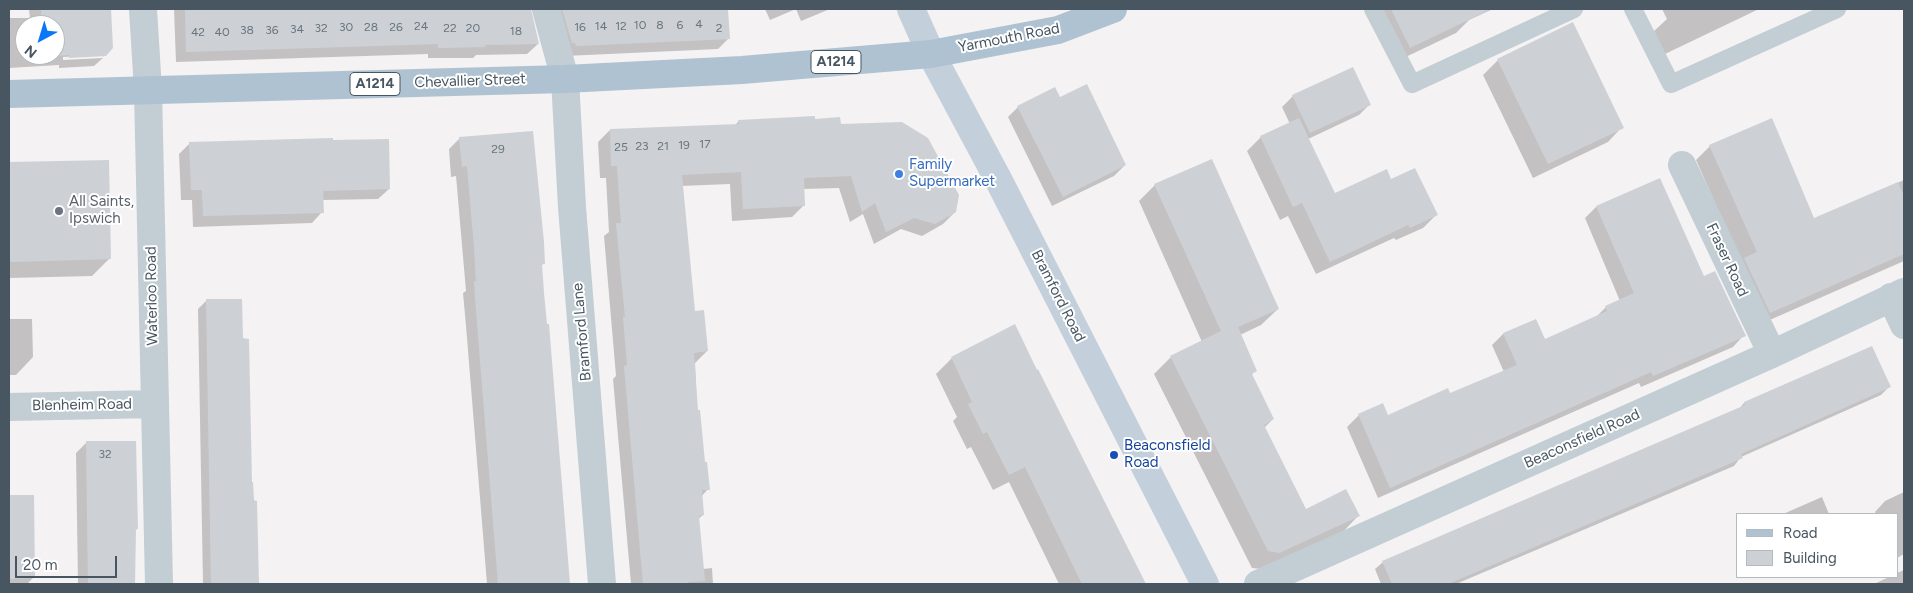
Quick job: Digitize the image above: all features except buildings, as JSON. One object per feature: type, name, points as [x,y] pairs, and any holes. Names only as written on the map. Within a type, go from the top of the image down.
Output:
[{"type":"main road","name":"Bramford Road","points":[[911,9],[931,54],[998,179],[1205,584]]},
{"type":"main road","name":"Yarmouth Road","points":[[931,54],[1058,30],[1113,9]]},
{"type":"main road","name":"Chevallier Street","points":[[9,94],[565,78],[742,70],[931,54]]},
{"type":"street","name":"Waterloo Road","points":[[144,9],[148,90],[159,584]]},
{"type":"street","name":"Bramford Lane","points":[[546,9],[565,78],[572,207],[602,584]]},
{"type":"street","name":"Fraser Road","points":[[1682,166],[1772,354]]},
{"type":"street","name":"Beaconsfield Road","points":[[1258,584],[1772,354],[1898,294]]},
{"type":"street","points":[[1898,294],[1904,325]]},
{"type":"street","name":"Blenheim Road","points":[[9,407],[155,404]]},
{"type":"lane","points":[[1373,9],[1412,84],[1574,9]]},
{"type":"lane","points":[[1633,9],[1671,84],[1836,9]]},
{"type":"place","name":"Family Supermarket","points":[[899,174]]},
{"type":"place","name":"All Saints, Ipswich","points":[[59,211]]},
{"type":"place","name":"Beaconsfield Road","points":[[1114,455]]}]
